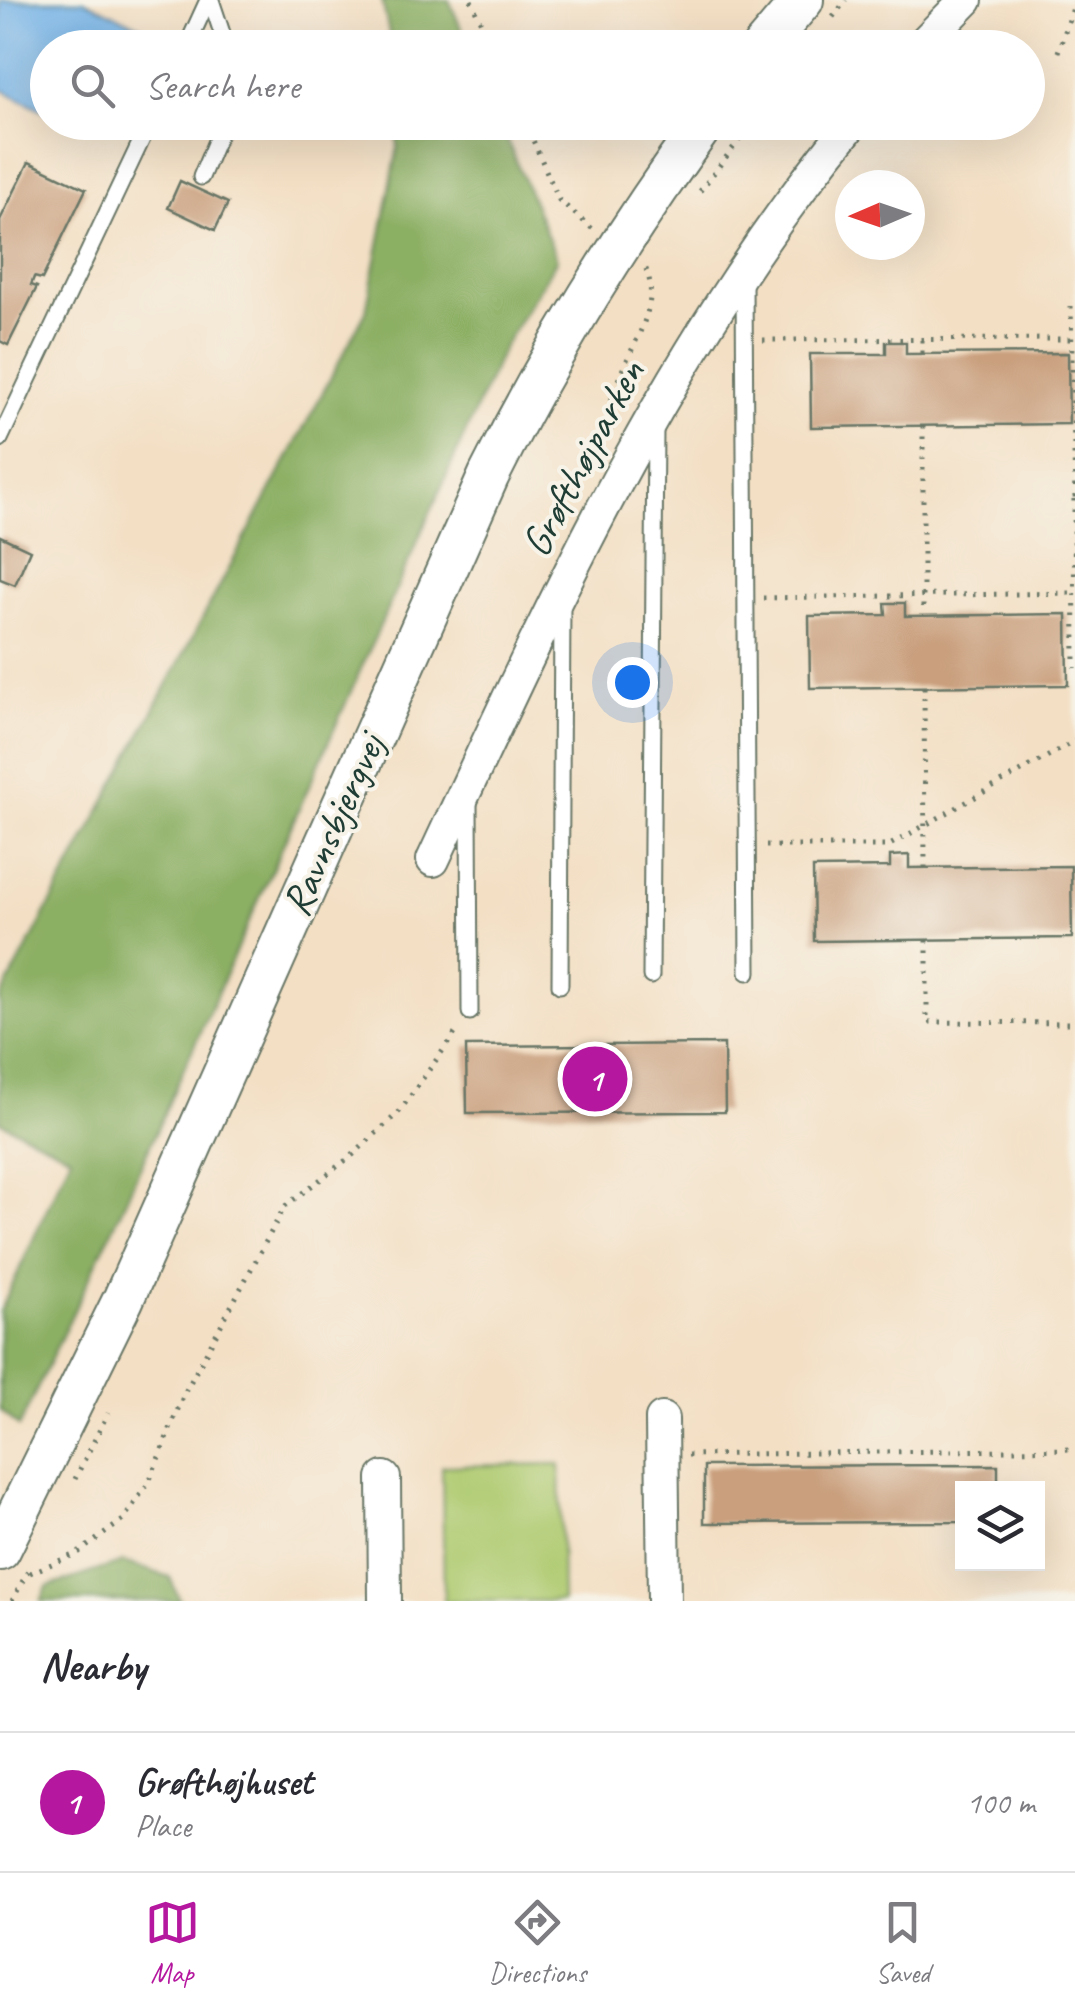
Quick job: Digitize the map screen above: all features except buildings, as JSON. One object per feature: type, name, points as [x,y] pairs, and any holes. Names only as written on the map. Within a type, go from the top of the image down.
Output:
[{"type":"street","points":[[777,30],[803,0]]},
{"type":"street","points":[[937,30],[966,0]]},
{"type":"street","name":"Ravnsbjergvej","points":[[13,1562],[123,1300],[489,475],[542,368],[616,246],[692,140]]},
{"type":"street","name":"Grøfthøjparken","points":[[433,860],[632,448],[744,262],[839,140]]},
{"type":"street","points":[[662,1419],[664,1601]]},
{"type":"street","points":[[384,1478],[385,1601]]},
{"type":"lane","points":[[195,30],[210,0]]},
{"type":"lane","points":[[210,0],[221,30]]},
{"type":"lane","points":[[0,439],[141,140]]},
{"type":"lane","points":[[201,177],[216,140]]},
{"type":"lane","points":[[744,262],[748,972]]},
{"type":"lane","points":[[651,976],[655,408]]},
{"type":"lane","points":[[560,985],[562,590]]},
{"type":"lane","points":[[469,782],[470,1012]]},
{"type":"path","points":[[470,0],[484,30]]},
{"type":"path","points":[[1058,52],[1075,2]]},
{"type":"path","points":[[533,140],[559,200],[643,263],[650,290],[610,402],[612,435],[632,448]]},
{"type":"path","points":[[695,198],[739,140]]},
{"type":"path","points":[[1071,306],[1075,668]]},
{"type":"path","points":[[745,340],[1073,339]]},
{"type":"path","points":[[922,340],[922,354]]},
{"type":"path","points":[[922,426],[923,615]]},
{"type":"path","points":[[746,598],[1074,594]]},
{"type":"path","points":[[924,687],[926,868]]},
{"type":"path","points":[[747,846],[888,846],[925,830],[1075,741]]},
{"type":"path","points":[[926,940],[927,1022],[1075,1023]]},
{"type":"path","points":[[13,1562],[78,1554],[123,1520],[148,1482],[184,1394],[284,1206],[354,1154],[399,1112],[470,1012]]},
{"type":"path","points":[[662,1455],[1075,1449]]},
{"type":"green space","points":[[382,0],[449,0],[462,30],[388,30]]},
{"type":"green space","points":[[397,140],[507,140],[557,259],[503,348],[120,1213],[19,1427],[0,1409],[0,1312],[71,1156],[0,1122],[0,999],[366,311]]},
{"type":"green space","points":[[560,1464],[562,1601],[444,1601],[442,1466]]},
{"type":"green space","points":[[123,1562],[170,1577],[180,1601],[41,1601],[47,1587]]},
{"type":"water","points":[[0,0],[83,0],[149,30],[30,30],[30,104],[0,89]]},
{"type":"place","name":"Grøfthøjhuset","points":[[595,1079]]}]
